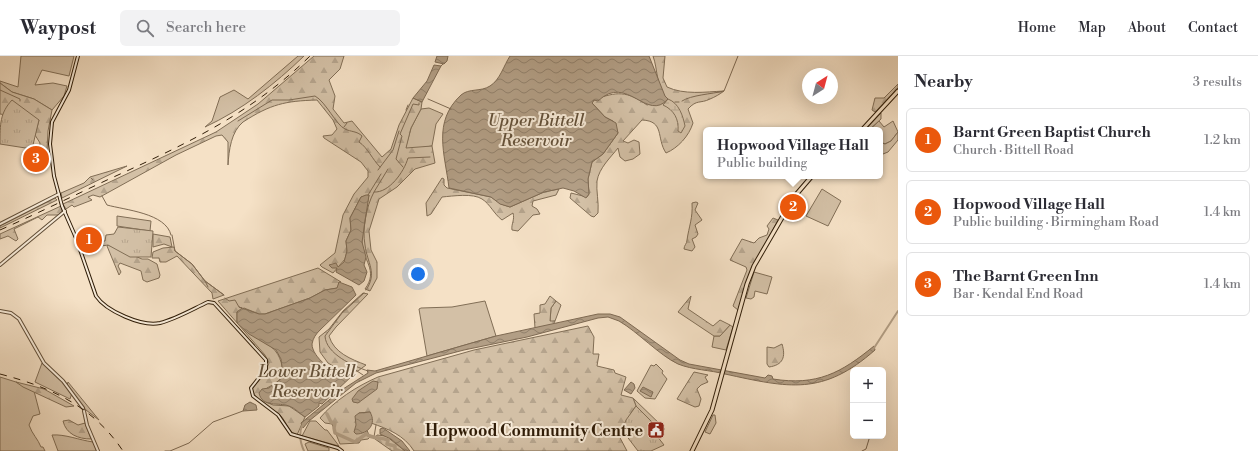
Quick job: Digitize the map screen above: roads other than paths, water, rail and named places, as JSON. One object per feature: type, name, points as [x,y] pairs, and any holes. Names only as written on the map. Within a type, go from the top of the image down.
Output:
[{"type":"highway","points":[[865,127],[898,91]]},
{"type":"highway","points":[[692,451],[710,416],[725,370],[747,284],[754,266],[794,197],[809,179]]},
{"type":"main road","points":[[78,56],[69,90],[50,127],[50,153],[59,194],[93,290],[101,303],[122,314],[156,324],[166,321],[209,301],[214,302],[266,360],[266,369],[251,387],[252,395],[278,415],[289,432],[297,437],[338,448],[342,451]]},
{"type":"main road","points":[[0,224],[59,194]]},
{"type":"main road","points":[[0,265],[65,211]]},
{"type":"main road","points":[[0,311],[11,313],[19,319],[47,366],[63,381],[84,410],[87,425],[98,451]]},
{"type":"water","points":[[437,56],[448,56],[447,61],[444,64],[435,62]]},
{"type":"water","name":"Upper Bittell Reservoir","points":[[510,56],[649,56],[665,96],[668,99],[660,105],[652,106],[627,94],[618,92],[608,94],[598,101],[594,100],[592,103],[605,117],[616,123],[618,133],[603,154],[592,162],[588,179],[589,194],[586,198],[574,191],[563,188],[544,192],[510,207],[500,204],[491,197],[449,188],[443,151],[443,127],[446,116],[452,105],[461,95],[468,91],[483,89],[490,86],[499,76]]},
{"type":"water","points":[[434,65],[441,66],[422,102],[413,98],[427,81]]},
{"type":"water","points":[[369,195],[362,242],[366,257],[364,265],[367,272],[364,281],[359,285],[336,272],[337,268],[332,268],[329,265],[336,263],[338,267],[344,262],[347,251],[346,241],[351,230],[350,218],[361,197]]},
{"type":"water","name":"Lower Bittell Reservoir","points":[[339,282],[352,287],[356,295],[319,332],[314,338],[312,344],[316,354],[324,364],[340,375],[345,376],[349,374],[347,369],[354,369],[351,371],[352,376],[322,404],[319,403],[319,406],[305,417],[289,406],[267,403],[261,398],[259,393],[262,389],[269,388],[282,378],[283,374],[281,359],[276,350],[249,334],[237,323],[237,312],[242,308],[259,314],[265,314],[310,298],[325,290],[337,288]]},
{"type":"water","points":[[598,314],[610,314],[620,317],[680,360],[689,364],[765,378],[768,375],[772,376],[773,379],[789,381],[816,379],[828,375],[850,364],[874,346],[875,350],[856,365],[850,367],[850,369],[839,375],[822,382],[787,385],[768,383],[690,368],[678,364],[663,355],[634,331],[619,321],[608,317],[598,318],[527,337],[464,350],[376,373],[356,383],[309,421],[303,428],[301,423],[340,391],[368,373],[367,370],[375,371],[496,336]]},
{"type":"water","points":[[373,381],[378,382],[377,389],[358,403],[353,402],[352,399],[358,391]]},
{"type":"water","points":[[631,382],[634,384],[635,388],[631,394],[624,390]]},
{"type":"water","points":[[643,387],[653,392],[651,397],[640,391]]},
{"type":"water","points":[[250,402],[256,405],[257,410],[243,411],[245,405]]},
{"type":"water","points":[[370,412],[372,416],[372,424],[370,428],[360,434],[356,434],[354,432],[356,425],[355,416],[359,413]]},
{"type":"water","points":[[383,428],[402,441],[410,451],[405,451],[391,439],[380,434],[380,429]]},
{"type":"waterway","points":[[682,101],[696,96],[724,91],[738,56]]},
{"type":"waterway","points":[[0,90],[20,99],[20,101]]},
{"type":"waterway","points":[[238,121],[272,100],[289,100],[315,96],[323,103],[342,127],[362,136],[359,142],[365,147],[380,167]]},
{"type":"waterway","points":[[428,99],[451,109]]},
{"type":"waterway","points":[[403,167],[396,159],[402,136],[400,134],[413,104],[419,105],[419,103]]},
{"type":"waterway","points":[[406,110],[408,105]]},
{"type":"waterway","points":[[344,127],[347,123]]},
{"type":"waterway","points":[[378,170],[393,150],[399,131]]},
{"type":"waterway","points":[[366,290],[371,278],[371,268],[364,239],[364,225],[369,204],[374,192],[385,189],[395,181],[406,164],[408,158],[430,157]]},
{"type":"waterway","points":[[374,192],[388,169]]},
{"type":"waterway","points":[[368,195],[381,174]]},
{"type":"waterway","points":[[102,196],[107,205],[153,217],[168,228],[171,235]]},
{"type":"waterway","points":[[172,235],[175,251],[192,264],[205,281],[224,295]]},
{"type":"waterway","points":[[205,281],[208,287]]},
{"type":"waterway","points":[[364,293],[342,313],[325,336],[330,348],[335,354],[355,366],[368,371]]},
{"type":"waterway","points":[[225,298],[229,301],[235,300],[239,307]]},
{"type":"waterway","points":[[874,348],[898,311]]},
{"type":"waterway","points":[[354,369],[363,375]]},
{"type":"waterway","points":[[165,451],[170,451],[189,443],[213,422],[243,411]]},
{"type":"waterway","points":[[327,414],[331,422],[335,423],[335,433],[355,442],[366,434],[371,437],[385,439],[388,440],[387,444],[395,446],[395,449],[400,451]]},
{"type":"waterway","points":[[303,424],[300,431],[300,438],[304,451]]},
{"type":"waterway","points":[[374,437],[376,425]]},
{"type":"waterway","points":[[862,451],[866,449],[869,439]]},
{"type":"railway","points":[[0,230],[162,155],[214,127],[264,95],[310,56]]},
{"type":"railway","points":[[0,374],[36,385],[69,400],[98,422],[111,435],[123,451]]},
{"type":"place","name":"The Barnt Green Inn","points":[[36,159]]},
{"type":"place","name":"Hopwood Village Hall","points":[[793,207]]},
{"type":"place","name":"Barnt Green Baptist Church","points":[[89,240]]},
{"type":"place","name":"Hopwood Community Centre","points":[[656,430]]}]
